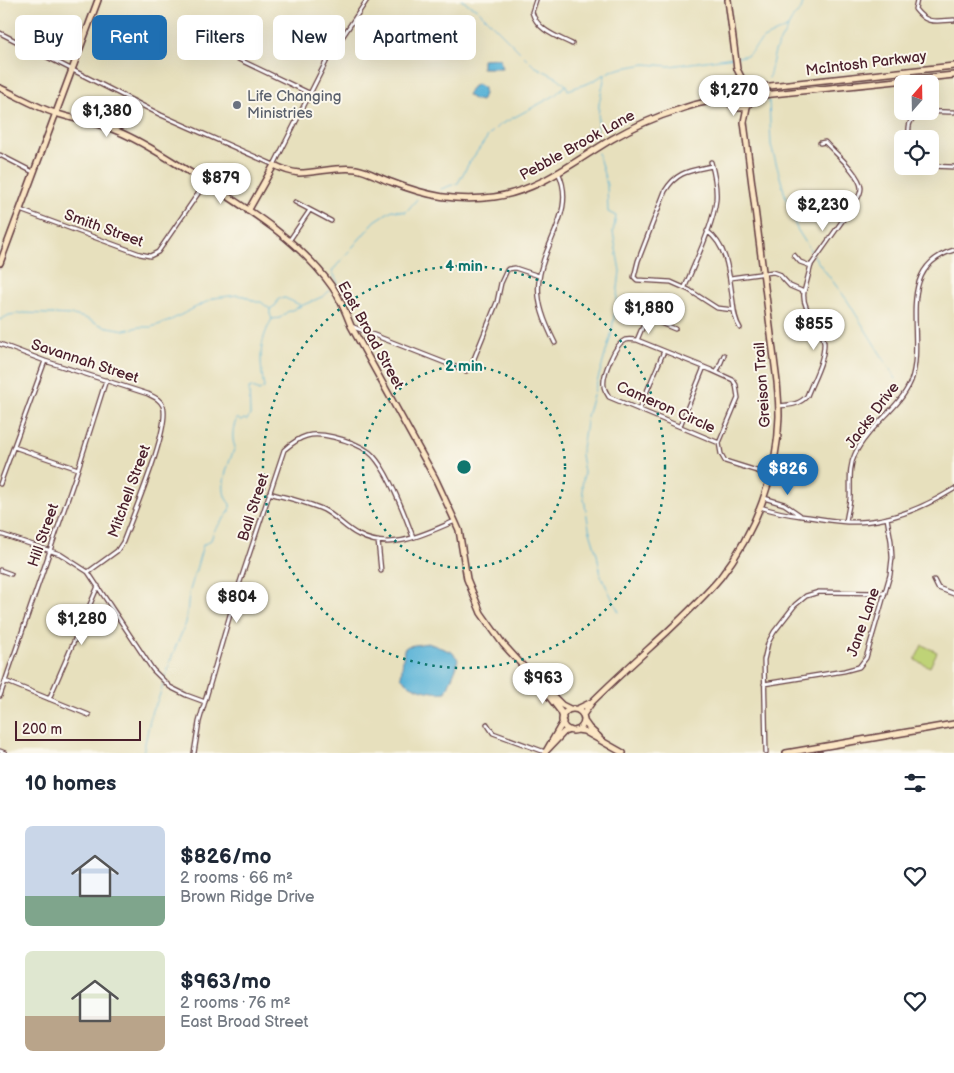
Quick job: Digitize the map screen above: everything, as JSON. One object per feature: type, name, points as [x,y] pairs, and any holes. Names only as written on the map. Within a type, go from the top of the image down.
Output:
[{"type":"street","points":[[0,263],[98,0]]},
{"type":"street","points":[[248,211],[274,165],[326,60],[367,0]]},
{"type":"street","points":[[536,0],[532,12],[537,23],[572,44]]},
{"type":"street","points":[[728,0],[737,69],[744,83],[751,88],[753,96],[747,107],[737,108],[729,102],[728,91],[734,84],[737,69]]},
{"type":"street","points":[[917,0],[915,9],[928,21],[954,20]]},
{"type":"street","points":[[0,33],[169,118],[274,165]]},
{"type":"street","points":[[240,60],[309,93]]},
{"type":"street","name":"McIntosh Parkway","points":[[751,88],[954,66]]},
{"type":"street","name":"McIntosh Parkway","points":[[753,96],[954,75]]},
{"type":"street","points":[[734,84],[744,83]]},
{"type":"street","name":"East Broad Street","points":[[0,88],[55,113],[96,123],[118,131],[148,147],[206,182],[289,241],[306,256],[333,288],[351,326],[435,478],[456,521],[467,579],[481,613],[502,644],[541,686],[561,712],[565,727],[573,730]]},
{"type":"street","name":"Pebble Brook Lane","points":[[716,100],[728,91]]},
{"type":"street","name":"Pebble Brook Lane","points":[[274,165],[298,173],[336,169],[358,170],[415,192],[439,197],[453,199],[496,197],[530,187],[612,139],[646,122],[688,106],[716,100],[729,102]]},
{"type":"street","name":"Greison Trail","points":[[577,709],[592,702],[701,599],[719,579],[736,556],[748,535],[764,498],[777,438],[777,382],[744,122],[747,107]]},
{"type":"street","name":"Greison Trail","points":[[737,108],[744,122]]},
{"type":"street","points":[[910,130],[910,122],[914,117],[923,112],[954,112]]},
{"type":"street","points":[[778,406],[798,404],[807,396],[823,352],[824,343],[817,322],[802,300],[804,292],[811,266],[861,192],[861,186],[854,175],[825,142],[820,144]]},
{"type":"street","points":[[0,155],[33,172]]},
{"type":"street","points":[[684,287],[707,231],[716,198],[711,164],[684,173],[675,177],[670,182],[635,270],[634,277],[637,280],[672,282],[684,287],[718,308],[734,310]]},
{"type":"street","points":[[939,166],[954,167]]},
{"type":"street","points":[[555,343],[541,311],[538,294],[539,276],[564,201],[563,182],[558,172]]},
{"type":"street","name":"Smith Street","points":[[20,210],[150,256],[158,252],[206,182]]},
{"type":"street","points":[[295,202],[331,221]]},
{"type":"street","points":[[289,241],[310,210]]},
{"type":"street","points":[[707,231],[714,236],[723,249],[730,278],[736,322],[740,328]]},
{"type":"street","name":"Jacks Drive","points":[[846,522],[850,498],[850,473],[854,454],[866,437],[896,405],[911,381],[915,357],[915,300],[919,280],[925,269],[934,260],[954,250]]},
{"type":"street","points":[[794,255],[800,262],[811,266]]},
{"type":"street","points":[[351,326],[466,371],[471,366],[486,330],[506,270],[508,268],[515,268],[539,276]]},
{"type":"street","points":[[730,278],[769,272],[779,274],[790,286],[804,292]]},
{"type":"street","points":[[637,340],[644,324],[649,320],[675,329]]},
{"type":"street","name":"Cameron Circle","points":[[719,443],[609,397],[604,386],[604,378],[615,351],[620,344],[625,340],[637,340],[733,380],[736,385],[738,398],[719,443],[721,454],[725,461],[770,475]]},
{"type":"street","name":"Savannah Street","points":[[0,344],[148,394],[161,402]]},
{"type":"street","points":[[639,410],[664,351]]},
{"type":"street","points":[[717,372],[724,355]]},
{"type":"street","points":[[0,484],[46,361]]},
{"type":"street","points":[[680,426],[704,367]]},
{"type":"street","name":"Hill Street","points":[[0,696],[78,469],[106,380]]},
{"type":"street","name":"Mitchell Street","points":[[88,572],[117,552],[123,542],[157,450],[164,420],[161,402]]},
{"type":"street","name":"Ball Street","points":[[194,753],[199,722],[236,594],[284,450],[294,441],[309,434],[326,435],[356,444],[370,453],[380,466],[400,502],[413,537]]},
{"type":"street","points":[[14,447],[78,469]]},
{"type":"street","points":[[760,507],[788,515],[846,522],[864,522],[887,518],[925,506],[954,489]]},
{"type":"street","points":[[269,493],[324,510],[358,535],[378,541],[401,541],[456,521]]},
{"type":"street","points":[[764,498],[784,504],[801,516]]},
{"type":"street","name":"Jane Lane","points":[[764,684],[844,671],[859,666],[866,658],[890,574],[892,558],[887,518]]},
{"type":"street","points":[[0,534],[69,559],[88,572],[153,670],[170,687],[205,702]]},
{"type":"street","points":[[378,541],[381,571]]},
{"type":"street","points":[[0,570],[11,574]]},
{"type":"street","points":[[934,580],[938,588],[954,594]]},
{"type":"street","points":[[49,699],[98,586]]},
{"type":"street","points":[[766,753],[764,660],[768,643],[774,632],[795,605],[806,596],[819,592],[885,593]]},
{"type":"street","points":[[5,681],[89,715]]},
{"type":"street","name":"East Broad Street","points":[[541,686],[546,688],[562,705],[571,709]]},
{"type":"street","name":"Greison Trail","points":[[584,718],[592,702]]},
{"type":"street","points":[[545,753],[566,712],[571,709],[577,709],[589,728],[609,745]]},
{"type":"street","points":[[545,753],[564,732],[582,727],[584,718]]},
{"type":"street","points":[[487,724],[493,733],[545,753]]},
{"type":"street","points":[[786,753],[808,751],[954,724]]},
{"type":"street","points":[[573,730],[584,731],[623,753]]},
{"type":"street","points":[[0,751],[5,753]]},
{"type":"green space","points":[[922,645],[937,652],[930,667],[915,660]]},
{"type":"water","points":[[500,58],[502,68],[482,68],[482,59]]},
{"type":"water","points":[[477,84],[484,88],[481,101],[467,95],[472,87]]},
{"type":"water","points":[[428,643],[452,652],[458,659],[446,692],[416,688],[401,677],[404,649],[408,646]]},
{"type":"waterway","points":[[461,0],[477,9],[534,66],[558,78],[566,85],[568,90],[589,83],[611,71],[623,68],[645,64],[670,66],[734,57]]},
{"type":"waterway","points":[[769,78],[775,51],[794,16],[801,10],[804,0]]},
{"type":"waterway","points":[[738,57],[748,55],[763,39],[788,27]]},
{"type":"waterway","points":[[597,137],[599,104],[605,75]]},
{"type":"waterway","points":[[441,189],[458,183],[469,163],[489,135],[498,126],[554,96],[566,85]]},
{"type":"waterway","points":[[769,101],[771,145],[787,202],[797,229],[818,262],[847,300],[896,379]]},
{"type":"waterway","points":[[598,153],[607,185],[608,212],[616,216],[613,232],[620,271],[611,335],[587,416],[581,455],[584,472],[582,487],[589,528],[601,576],[619,612]]},
{"type":"waterway","points":[[335,285],[338,283],[332,271],[375,221],[392,210],[406,212],[417,199]]},
{"type":"waterway","points":[[143,753],[152,710],[158,700],[173,653],[186,623],[189,594],[203,545],[211,540],[214,531],[230,511],[230,504],[226,498],[224,484],[227,468],[235,447],[233,440],[234,429],[237,418],[241,421],[247,420],[250,415],[249,388],[251,387],[259,391],[264,388],[261,353],[267,328],[272,319],[280,318],[287,312],[324,296],[329,291]]},
{"type":"waterway","points":[[0,320],[9,315],[23,313],[73,315],[103,326],[125,330],[151,327],[167,322],[214,298],[244,296],[256,302],[261,302],[270,309],[276,305],[278,299],[285,298],[300,305]]},
{"type":"waterway","points":[[270,309],[272,319]]},
{"type":"place","name":"Life Changing Ministries","points":[[237,105]]}]
